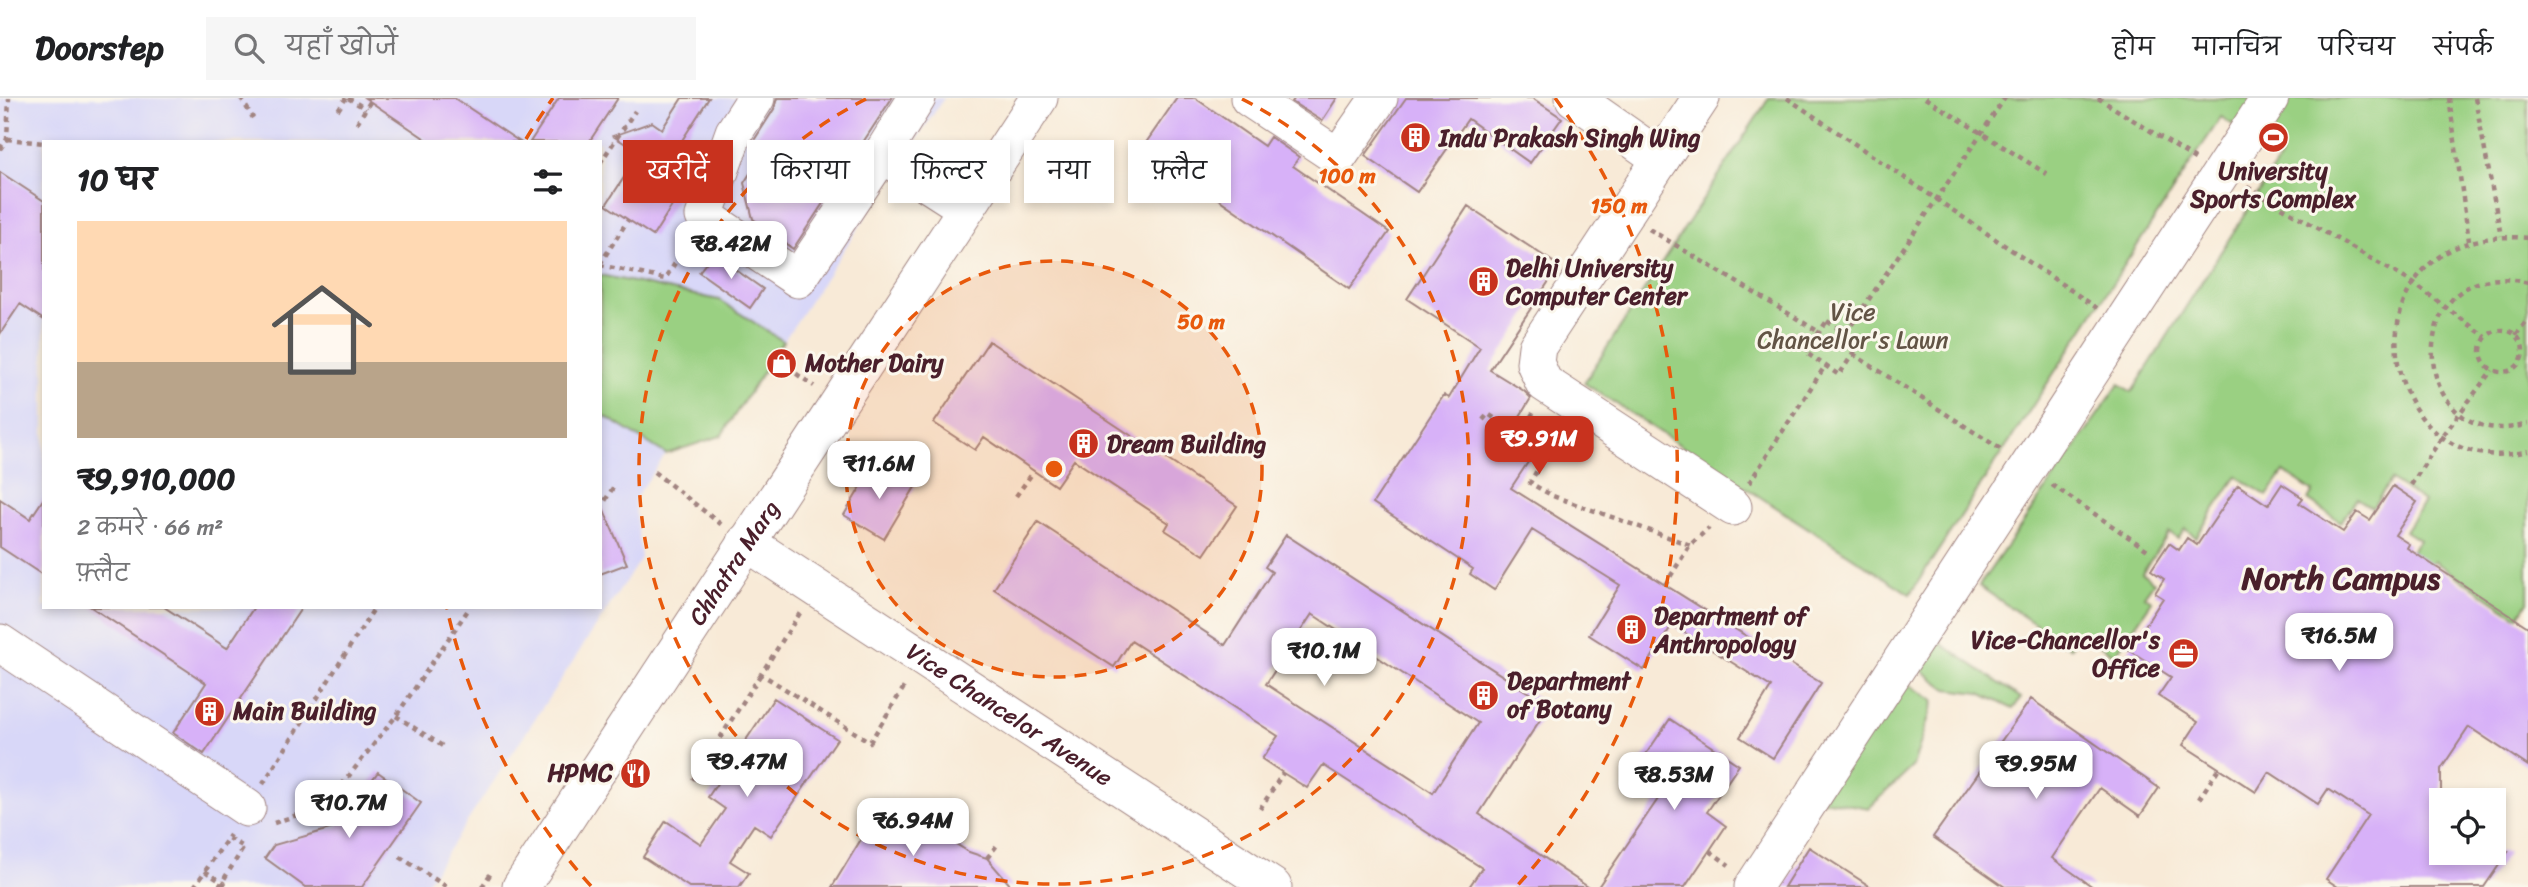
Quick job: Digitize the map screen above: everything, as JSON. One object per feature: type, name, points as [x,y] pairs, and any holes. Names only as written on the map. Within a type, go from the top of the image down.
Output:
[{"type":"street","points":[[756,98],[734,132],[704,216],[799,279],[917,98]]},
{"type":"street","name":"Chhatra Marg","points":[[521,887],[1039,98]]},
{"type":"street","points":[[1249,98],[1338,157],[1379,98]]},
{"type":"street","points":[[1574,98],[1661,159]]},
{"type":"street","points":[[1701,98],[1537,347],[1535,363],[1544,383],[1733,507]]},
{"type":"street","points":[[1753,887],[2270,98]]},
{"type":"street","points":[[882,154],[966,208]]},
{"type":"street","name":"Vice Chancelor Avenue","points":[[746,541],[815,589],[1273,887]]},
{"type":"street","points":[[0,643],[245,826]]},
{"type":"path","points":[[0,149],[7,139],[9,98]]},
{"type":"path","points":[[241,98],[253,118]]},
{"type":"path","points":[[338,110],[347,98],[366,109]]},
{"type":"path","points":[[1787,98],[2121,324]]},
{"type":"path","points":[[1925,98],[2047,174]]},
{"type":"path","points":[[1846,333],[2005,98]]},
{"type":"path","points":[[2098,98],[2201,162]]},
{"type":"path","points":[[2449,98],[2469,241]]},
{"type":"path","points":[[2475,98],[2501,236]]},
{"type":"path","points":[[357,123],[370,102]]},
{"type":"path","points":[[602,160],[635,111]]},
{"type":"path","points":[[7,139],[42,142]]},
{"type":"path","points":[[2242,185],[2413,283],[2486,337]]},
{"type":"path","points":[[1624,214],[1819,332]]},
{"type":"path","points":[[602,265],[665,279],[704,216]]},
{"type":"path","points":[[602,262],[628,220]]},
{"type":"path","points":[[2528,238],[2501,236],[2469,241],[2440,256],[2413,283],[2397,320],[2394,354],[2403,388],[2422,418],[2442,437],[2484,453],[2514,454],[2528,451]]},
{"type":"path","points":[[2528,283],[2511,279],[2486,281],[2463,292],[2445,308],[2431,339],[2431,364],[2443,395],[2460,413],[2490,426],[2528,424]]},
{"type":"path","points":[[2516,335],[2528,319]]},
{"type":"path","points":[[1827,321],[1860,343],[1839,375],[1805,352],[1819,332],[1827,321]]},
{"type":"path","points":[[2499,331],[2516,335],[2523,350],[2521,361],[2509,371],[2492,370],[2482,357],[2481,348],[2486,337],[2499,331]]},
{"type":"path","points":[[1853,354],[2028,467],[2149,551]]},
{"type":"path","points":[[2521,361],[2528,366]]},
{"type":"path","points":[[1665,585],[1690,545],[1733,507],[1825,366]]},
{"type":"path","points":[[2411,485],[2442,437],[2492,370]]},
{"type":"path","points":[[1483,420],[1488,414],[1547,452],[1530,484],[1553,496],[1690,545]]},
{"type":"path","points":[[1016,496],[1034,471]]},
{"type":"path","points":[[653,472],[746,541]]},
{"type":"path","points":[[602,506],[614,486]]},
{"type":"path","points":[[693,779],[815,589]]},
{"type":"path","points":[[194,887],[245,826],[374,609]]},
{"type":"path","points":[[245,826],[326,806],[396,716],[469,609]]},
{"type":"path","points":[[761,674],[870,741],[922,658]]},
{"type":"path","points":[[396,716],[444,747]]},
{"type":"path","points":[[2199,799],[2219,768]]},
{"type":"path","points":[[1260,809],[1283,773]]},
{"type":"path","points":[[220,885],[244,847],[245,826]]},
{"type":"path","points":[[988,858],[998,844]]},
{"type":"path","points":[[400,857],[447,887]]},
{"type":"path","points":[[205,871],[220,885],[229,887]]},
{"type":"shaded area","points":[[0,98],[944,98],[916,140],[888,140],[888,183],[721,436],[666,454],[634,500],[641,558],[424,887],[0,887]]},
{"type":"green space","name":"Vice Chancellor's Lawn","points":[[1769,98],[2528,98],[2528,602],[2518,617],[2434,561],[2422,578],[2402,564],[2419,540],[2405,531],[2424,502],[2391,480],[2372,508],[2357,498],[2341,522],[2308,500],[2313,492],[2284,472],[2267,496],[2237,476],[2196,537],[2185,529],[2178,539],[2169,533],[2142,573],[2154,582],[2144,596],[2152,601],[2115,655],[2081,632],[2070,648],[1979,586],[2119,384],[2132,392],[2281,157],[2221,117],[1910,594],[1584,383]]},
{"type":"green space","points":[[602,275],[719,300],[783,341],[721,436],[666,454],[602,414]]},
{"type":"green space","points":[[1930,636],[2021,698],[2013,709],[1980,693],[1947,689],[1912,663]]},
{"type":"green space","points":[[1899,678],[1934,701],[1913,766],[1869,808],[1822,800]]},
{"type":"building","points":[[365,98],[454,98],[517,140],[427,140]]},
{"type":"building","points":[[559,98],[618,98],[590,140],[531,140]]},
{"type":"building","points":[[682,98],[709,98],[682,140],[623,140],[623,142],[613,136],[652,122],[662,129]]},
{"type":"building","points":[[777,98],[892,98],[864,140],[754,140],[774,109]]},
{"type":"building","points":[[1177,98],[1195,98],[1264,146],[1270,137],[1299,157],[1293,166],[1389,232],[1349,289],[1224,203],[1231,203],[1231,140],[1148,140]]},
{"type":"building","points":[[1295,98],[1337,98],[1322,121],[1292,102]]},
{"type":"building","name":"Indu Prakash Singh Wing","points":[[1406,98],[1532,98],[1562,118],[1530,163],[1468,119],[1417,192],[1365,156]]},
{"type":"building","points":[[0,172],[42,200],[42,319],[20,304],[0,334]]},
{"type":"building","points":[[623,179],[623,203],[674,203],[653,236],[606,205]]},
{"type":"building","points":[[749,203],[823,203],[793,249],[753,219]]},
{"type":"building","points":[[1468,206],[1559,266],[1490,370],[1531,398],[1508,436],[1534,453],[1511,488],[1821,683],[1773,758],[1740,737],[1771,687],[1672,625],[1644,670],[1589,635],[1620,585],[1532,530],[1494,590],[1470,574],[1473,569],[1373,503],[1444,395],[1449,398],[1480,347],[1407,299]]},
{"type":"building","points":[[713,254],[763,289],[750,308],[699,272]]},
{"type":"building","name":"Dream Building","points":[[989,341],[1237,506],[1204,555],[1165,530],[1169,523],[1074,460],[1056,486],[984,437],[975,450],[934,423]]},
{"type":"building","points":[[875,463],[915,487],[884,539],[844,515]]},
{"type":"building","name":"Vice-Chancellor's Office","points":[[2282,484],[2303,498],[2299,503],[2343,532],[2357,512],[2370,520],[2393,486],[2417,502],[2395,535],[2409,544],[2407,548],[2528,627],[2528,766],[2469,727],[2441,769],[2441,788],[2429,788],[2429,865],[2499,865],[2484,887],[2338,887],[2326,879],[2368,815],[2328,789],[2318,804],[2269,772],[2256,792],[2183,745],[2198,722],[2158,696],[2171,677],[2129,650],[2163,598],[2155,593],[2164,579],[2151,570],[2169,543],[2179,550],[2187,538],[2197,545],[2238,485],[2268,505]]},
{"type":"building","points":[[0,499],[30,519],[42,501],[42,575],[0,547]]},
{"type":"building","points":[[602,506],[627,564],[602,573]]},
{"type":"building","name":"Department of Botany","points":[[1038,522],[1225,645],[1272,572],[1265,567],[1286,535],[1549,706],[1479,814],[1588,887],[1469,887],[1482,868],[1323,765],[1307,788],[1283,773],[1262,759],[1278,736],[1131,641],[1114,667],[994,589]],"holes":[[[1312,614],[1478,723],[1433,793],[1266,684]]]},
{"type":"building","name":"Main Building","points":[[94,609],[167,609],[227,648],[253,609],[301,609],[204,754],[173,733],[206,683]]},
{"type":"building","points":[[774,698],[837,739],[771,836],[754,825],[730,861],[749,873],[739,887],[689,887],[643,857],[666,821],[701,844],[725,809],[708,797]]},
{"type":"building","points":[[2031,699],[2159,788],[2140,816],[2100,788],[2052,858],[2093,887],[2005,887],[1933,837]]},
{"type":"building","points":[[1670,719],[1739,765],[1707,812],[1726,826],[1685,887],[1598,887],[1658,799],[1629,779]]},
{"type":"building","points":[[378,772],[421,803],[362,887],[305,887],[265,858],[274,845],[337,827]]},
{"type":"building","points":[[885,800],[969,852],[987,858],[1012,887],[832,887]]},
{"type":"building","points":[[1809,847],[1871,887],[1784,887]]},
{"type":"place","name":"University Sports Complex","points":[[2273,137]]},
{"type":"place","name":"Indu Prakash Singh Wing","points":[[1416,138]]},
{"type":"place","name":"Delhi University Computer Center","points":[[1483,282]]},
{"type":"place","name":"Mother Dairy","points":[[782,363]]},
{"type":"place","name":"Dream Building","points":[[1084,444]]},
{"type":"place","name":"Department of Anthropology","points":[[1631,630]]},
{"type":"place","name":"Vice-Chancellor's Office","points":[[2183,654]]},
{"type":"place","name":"Department of Botany","points":[[1484,695]]},
{"type":"place","name":"Main Building","points":[[210,711]]},
{"type":"place","name":"HPMC","points":[[636,773]]},
{"type":"district","name":"North Campus","points":[[2341,578]]}]
